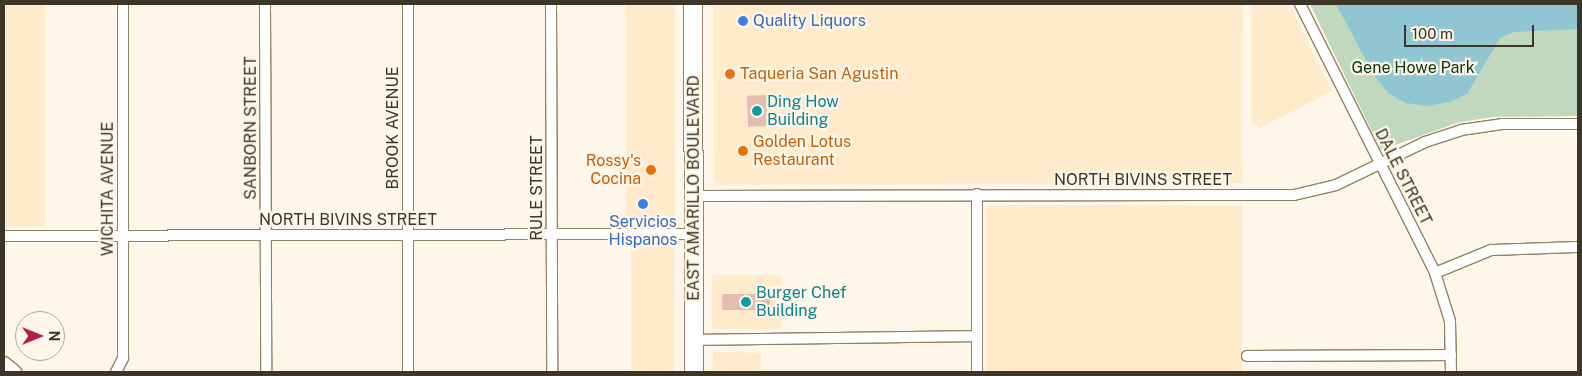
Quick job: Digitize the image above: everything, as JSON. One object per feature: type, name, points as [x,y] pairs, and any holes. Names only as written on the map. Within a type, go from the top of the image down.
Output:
[{"type":"highway","name":"EAST AMARILLO BOULEVARD","points":[[693,4],[694,372]]},
{"type":"main road","points":[[4,364],[14,372]]},
{"type":"street","name":"WICHITA AVENUE","points":[[116,372],[123,358],[123,4]]},
{"type":"street","name":"SANBORN STREET","points":[[266,4],[266,372]]},
{"type":"street","name":"BROOK AVENUE","points":[[408,4],[408,372]]},
{"type":"street","name":"RULE STREET","points":[[550,4],[552,372]]},
{"type":"street","name":"DALE STREET","points":[[1300,4],[1435,273],[1448,312],[1451,372]]},
{"type":"street","name":"NORTH BIVINS STREET","points":[[693,196],[976,194],[1294,195],[1336,185],[1425,142],[1461,130],[1502,124],[1578,124]]},
{"type":"street","points":[[976,194],[977,372]]},
{"type":"street","name":"NORTH BIVINS STREET","points":[[4,236],[693,234]]},
{"type":"street","points":[[1435,273],[1491,250],[1578,247]]},
{"type":"street","points":[[694,340],[976,336]]},
{"type":"street","points":[[1247,356],[1451,355]]},
{"type":"shaded area","points":[[4,4],[45,4],[45,226],[4,226]]},
{"type":"shaded area","points":[[626,4],[675,4],[675,223],[626,223]]},
{"type":"shaded area","points":[[713,4],[1243,4],[1242,183],[717,185],[714,179]]},
{"type":"shaded area","points":[[1251,4],[1289,4],[1332,91],[1259,128],[1251,120]]},
{"type":"shaded area","points":[[991,205],[1242,205],[1242,372],[986,372],[986,210]]},
{"type":"shaded area","points":[[631,242],[674,242],[674,372],[631,372]]},
{"type":"shaded area","points":[[712,275],[781,275],[781,329],[712,329]]},
{"type":"shaded area","points":[[713,352],[761,353],[761,372],[713,372]]},
{"type":"green space","name":"Gene Howe Park","points":[[1310,4],[1578,4],[1578,116],[1493,117],[1460,122],[1381,150]]},
{"type":"water","points":[[1336,4],[1578,4],[1578,29],[1514,32],[1500,38],[1467,94],[1450,102],[1427,106],[1406,103],[1389,94],[1373,74]]},
{"type":"building","name":"Ding How Building","points":[[767,95],[768,126],[748,127],[747,96]]},
{"type":"building","name":"Burger Chef Building","points":[[722,294],[770,294],[770,310],[722,310]]},
{"type":"place","name":"Quality Liquors","points":[[743,21]]},
{"type":"place","name":"Taqueria San Agustin","points":[[730,74]]},
{"type":"place","name":"Ding How Building","points":[[757,111]]},
{"type":"place","name":"Golden Lotus Restaurant","points":[[743,151]]},
{"type":"place","name":"Rossy's Cocina","points":[[651,170]]},
{"type":"place","name":"Servicios Hispanos","points":[[643,204]]},
{"type":"place","name":"Burger Chef Building","points":[[746,302]]}]
